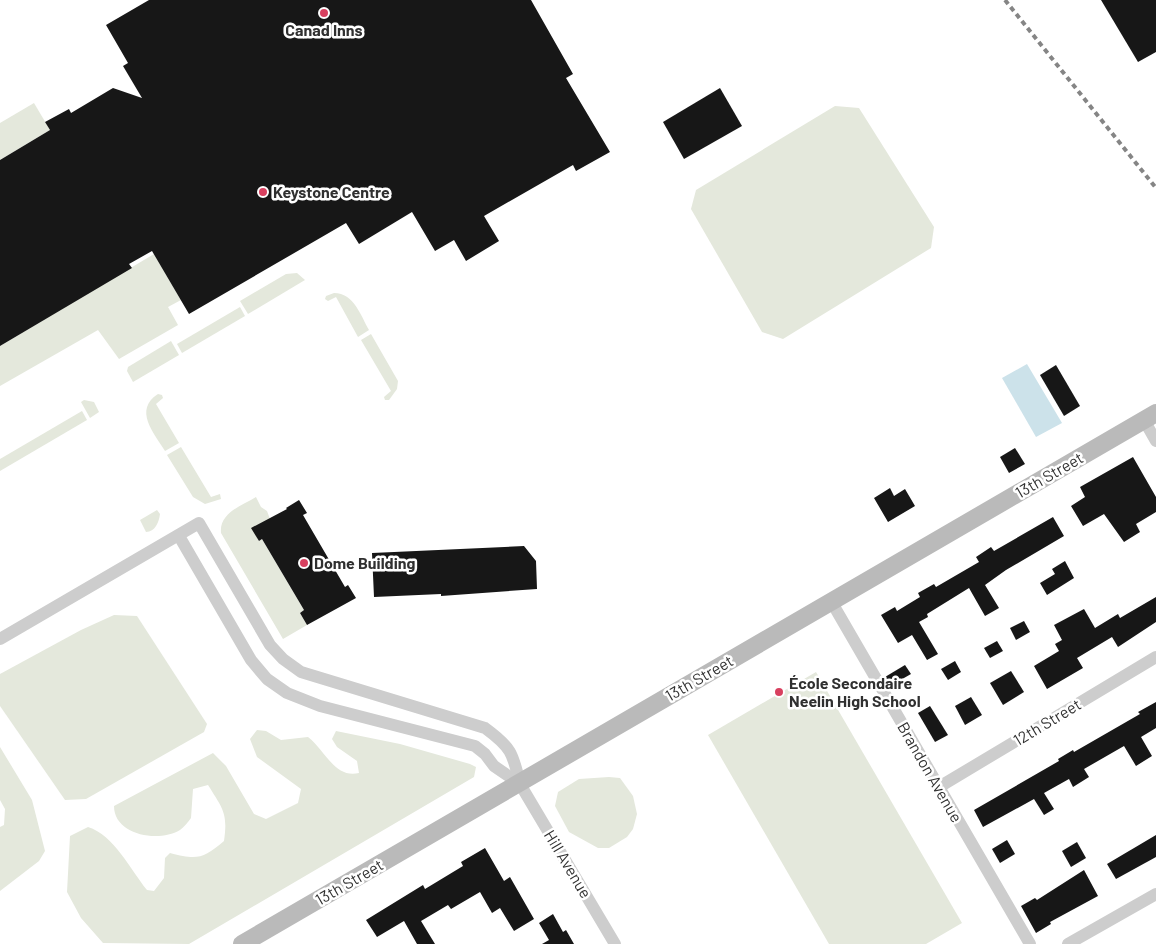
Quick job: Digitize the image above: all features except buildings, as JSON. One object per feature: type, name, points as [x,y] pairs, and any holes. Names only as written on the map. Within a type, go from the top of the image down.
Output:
[{"type":"street","points":[[1150,417],[1156,441]]},
{"type":"street","name":"13th Street","points":[[242,944],[1150,417]]},
{"type":"street","points":[[0,639],[199,523],[270,645],[283,659],[301,672],[320,680],[485,728],[505,743],[514,757],[520,784]]},
{"type":"street","points":[[179,536],[251,660],[267,679],[280,689],[320,706],[474,746],[485,754],[494,766],[520,784]]},
{"type":"street","name":"Brandon Avenue","points":[[831,601],[1030,944]]},
{"type":"street","name":"12th Street","points":[[939,787],[1156,657]]},
{"type":"street","name":"Hill Avenue","points":[[520,784],[615,944]]},
{"type":"street","points":[[1068,944],[1156,894]]},
{"type":"shaded area","points":[[34,103],[50,130],[0,160],[0,123]]},
{"type":"shaded area","points":[[835,106],[859,108],[934,227],[931,248],[783,339],[762,332],[691,209],[696,190]]},
{"type":"shaded area","points":[[154,254],[181,300],[168,307],[178,325],[119,359],[98,330],[0,386],[0,346]]},
{"type":"shaded area","points":[[297,273],[305,280],[248,314],[240,301],[286,274]]},
{"type":"shaded area","points":[[334,293],[341,294],[352,301],[369,330],[358,337],[336,297],[328,301],[325,299],[326,296]]},
{"type":"shaded area","points":[[240,307],[245,316],[182,353],[177,344]]},
{"type":"shaded area","points":[[371,334],[398,381],[397,389],[389,400],[385,400],[384,397],[391,391],[361,340]]},
{"type":"shaded area","points":[[171,341],[179,355],[133,382],[127,371],[128,367]]},
{"type":"shaded area","points":[[158,394],[162,395],[163,398],[156,404],[179,443],[165,451],[151,429],[146,414],[151,400]]},
{"type":"shaded area","points":[[84,400],[94,402],[99,412],[90,418],[81,402]]},
{"type":"shaded area","points":[[82,411],[87,420],[0,471],[0,459]]},
{"type":"shaded area","points":[[181,447],[211,497],[220,494],[221,499],[205,504],[193,497],[167,455]]},
{"type":"shaded area","points":[[256,497],[261,507],[267,511],[270,519],[252,528],[259,541],[262,539],[304,610],[300,613],[307,625],[283,639],[221,533],[221,526],[227,515]]},
{"type":"shaded area","points":[[157,510],[160,514],[158,523],[152,530],[146,532],[140,520]]},
{"type":"shaded area","points":[[114,615],[137,616],[207,724],[204,732],[86,799],[65,800],[0,706],[0,674],[81,630]]},
{"type":"shaded area","points":[[816,672],[962,923],[926,944],[829,944],[708,735]]},
{"type":"shaded area","points":[[257,730],[266,731],[281,740],[308,737],[337,768],[351,774],[359,773],[357,761],[337,747],[332,739],[336,731],[400,744],[476,767],[474,777],[189,944],[103,943],[81,918],[67,892],[70,836],[88,827],[97,831],[114,845],[147,890],[154,891],[164,878],[165,858],[170,853],[187,857],[205,855],[224,841],[225,817],[221,806],[208,785],[193,789],[191,818],[184,826],[171,834],[149,836],[129,830],[121,824],[116,816],[114,806],[213,753],[226,766],[254,814],[266,819],[298,803],[301,789],[257,757],[250,739]]},
{"type":"shaded area","points":[[0,747],[32,800],[45,851],[39,861],[0,891],[0,827],[4,825],[5,809],[0,800]]},
{"type":"shaded area","points":[[620,778],[633,796],[637,814],[633,829],[627,837],[609,848],[598,848],[569,832],[555,806],[558,792],[579,779]]},
{"type":"water","points":[[1027,364],[1062,423],[1036,437],[1002,378]]},
{"type":"railway","points":[[1005,0],[1156,188]]},
{"type":"place","name":"Canad Inns","points":[[324,13]]},
{"type":"place","name":"Keystone Centre","points":[[263,192]]},
{"type":"place","name":"Dome Building","points":[[304,563]]},
{"type":"place","name":"École Secondaire Neelin High School","points":[[779,692]]}]
